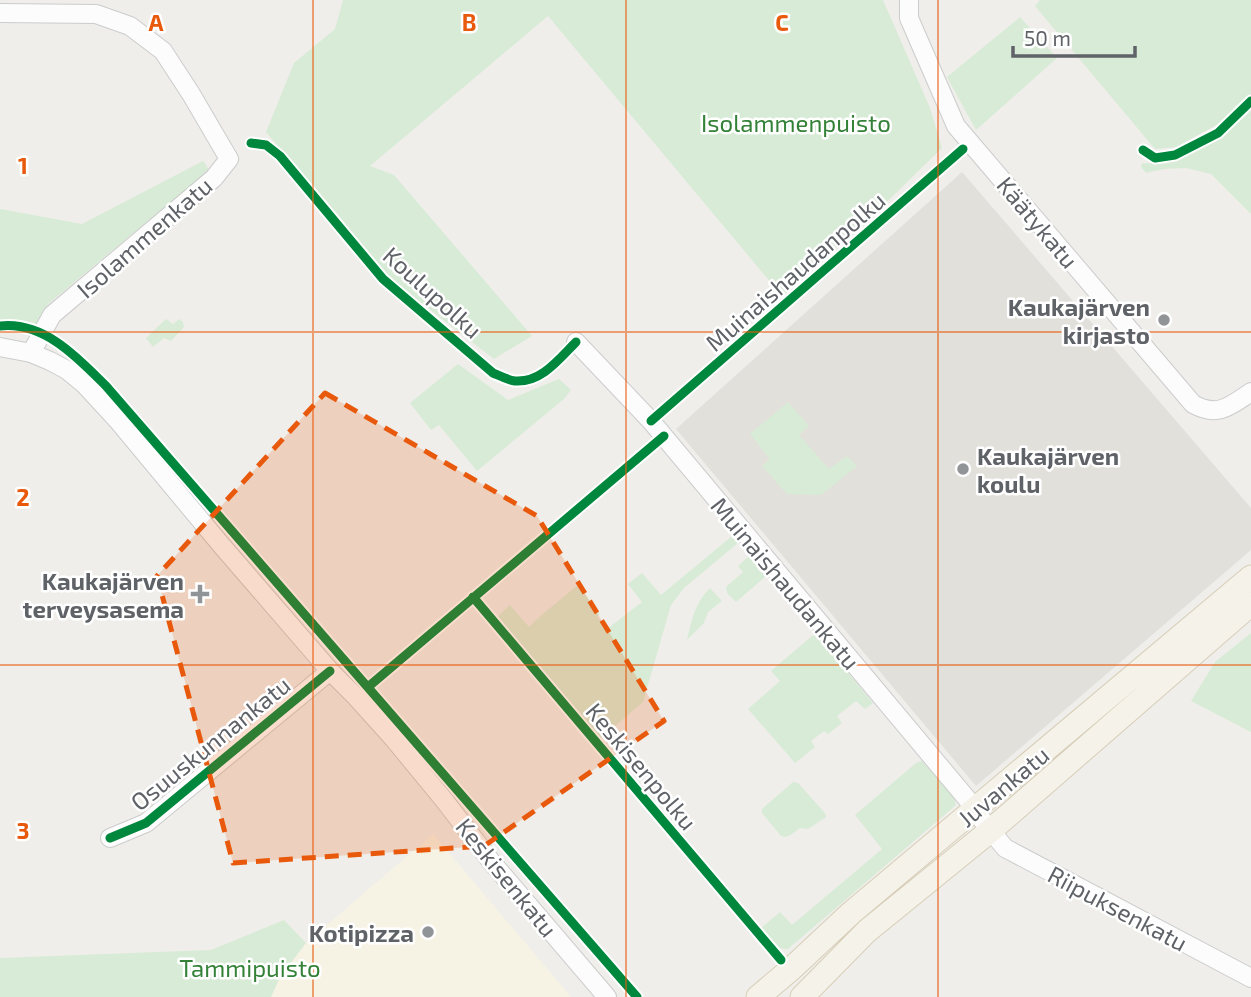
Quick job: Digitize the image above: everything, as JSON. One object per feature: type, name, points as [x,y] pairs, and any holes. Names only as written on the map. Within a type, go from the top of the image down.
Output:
[{"type":"main road","name":"Juvankatu","points":[[758,997],[851,913],[1251,577]]},
{"type":"main road","name":"Juvankatu","points":[[802,997],[867,931],[990,831],[1251,604]]},
{"type":"street","name":"Käätykatu","points":[[909,0],[909,18],[956,126],[1194,404],[1217,412],[1251,393]]},
{"type":"street","name":"Isolammenkatu","points":[[0,13],[96,14],[130,26],[163,51],[229,159],[214,178],[52,316],[31,353]]},
{"type":"street","name":"Muinaishaudankatu","points":[[576,342],[651,421],[968,800],[990,831]]},
{"type":"street","name":"Keskisenkatu","points":[[0,348],[31,353],[68,370],[84,384],[330,671],[393,738],[490,860],[607,997]]},
{"type":"street","name":"Osuuskunnankatu","points":[[110,838],[146,823],[330,671]]},
{"type":"street","name":"Riipuksenkatu","points":[[990,831],[1005,848],[1251,978]]},
{"type":"highlighted area","points":[[325,393],[537,516],[664,721],[484,846],[233,863],[157,576]]},
{"type":"shaded area","name":"Kaukajärven koulu","points":[[962,172],[1251,508],[1251,550],[976,786],[676,429]]},
{"type":"shaded area","points":[[433,834],[571,997],[271,997],[280,977],[306,943]]},
{"type":"green space","name":"Isolammenpuisto","points":[[343,0],[883,0],[930,108],[942,148],[855,233],[782,296],[548,16],[370,166],[394,175],[532,336],[494,359],[389,278],[266,132],[294,63],[335,29]]},
{"type":"green space","points":[[1040,0],[1251,0],[1251,94],[1220,123],[1176,147],[1155,149],[1035,6]]},
{"type":"green space","points":[[1020,17],[1057,58],[976,130],[947,77]]},
{"type":"green space","points":[[1251,111],[1251,214],[1211,174],[1186,168],[1146,173],[1141,167],[1142,163],[1173,160],[1201,148]]},
{"type":"green space","points":[[203,161],[209,170],[48,304],[36,325],[0,324],[0,209],[82,224]]},
{"type":"green space","points":[[166,319],[173,324],[179,319],[184,327],[171,341],[164,338],[153,347],[146,338]]},
{"type":"green space","points":[[458,364],[508,400],[559,379],[571,390],[564,399],[477,471],[439,425],[431,430],[410,403]]},
{"type":"green space","points":[[788,402],[809,426],[799,435],[829,469],[847,456],[857,466],[821,495],[787,494],[762,466],[770,459],[750,434]]},
{"type":"green space","points":[[732,536],[738,543],[684,588],[671,605],[643,702],[600,739],[496,618],[510,605],[529,627],[578,585],[600,614],[597,617],[607,629],[642,602],[628,584],[642,573],[661,595]]},
{"type":"green space","points":[[749,556],[766,576],[736,602],[727,593],[726,587],[743,572],[738,566]]},
{"type":"green space","points":[[710,588],[722,601],[708,612],[704,623],[687,640],[697,606]]},
{"type":"green space","points":[[1251,633],[1251,732],[1191,701],[1215,662]]},
{"type":"green space","points":[[817,635],[873,703],[865,709],[856,701],[837,716],[842,723],[828,734],[824,731],[811,741],[815,747],[795,763],[748,709],[780,681],[771,671],[812,636]]},
{"type":"green space","points":[[922,761],[954,797],[956,805],[788,949],[775,945],[760,929],[780,912],[792,925],[882,849],[855,815],[916,763]]},
{"type":"green space","points":[[793,782],[798,783],[826,817],[808,829],[800,828],[784,837],[762,813],[762,809]]},
{"type":"green space","name":"Tammipuisto","points":[[284,920],[306,943],[280,977],[271,997],[0,997],[0,958],[211,950]]},
{"type":"cycle path","points":[[1143,150],[1155,158],[1175,155],[1218,133],[1251,101]]},
{"type":"cycle path","name":"Koulupolku","points":[[251,143],[266,145],[280,156],[383,279],[493,373],[515,381],[533,378],[549,369],[576,342]]},
{"type":"cycle path","name":"Muinaishaudanpolku","points":[[651,421],[963,149]]},
{"type":"cycle path","points":[[0,326],[16,326],[45,335],[72,353],[106,386],[637,997]]},
{"type":"cycle path","points":[[368,687],[664,436]]},
{"type":"cycle path","name":"Keskisenpolku","points":[[473,597],[781,960]]},
{"type":"cycle path","points":[[110,838],[146,823],[330,671]]},
{"type":"place","name":"Kaukajärven kirjasto","points":[[1164,320]]},
{"type":"place","name":"Kaukajärven koulu","points":[[963,469]]},
{"type":"place","name":"Kaukajärven terveysasema","points":[[200,594]]},
{"type":"place","name":"Kotipizza","points":[[428,932]]}]
